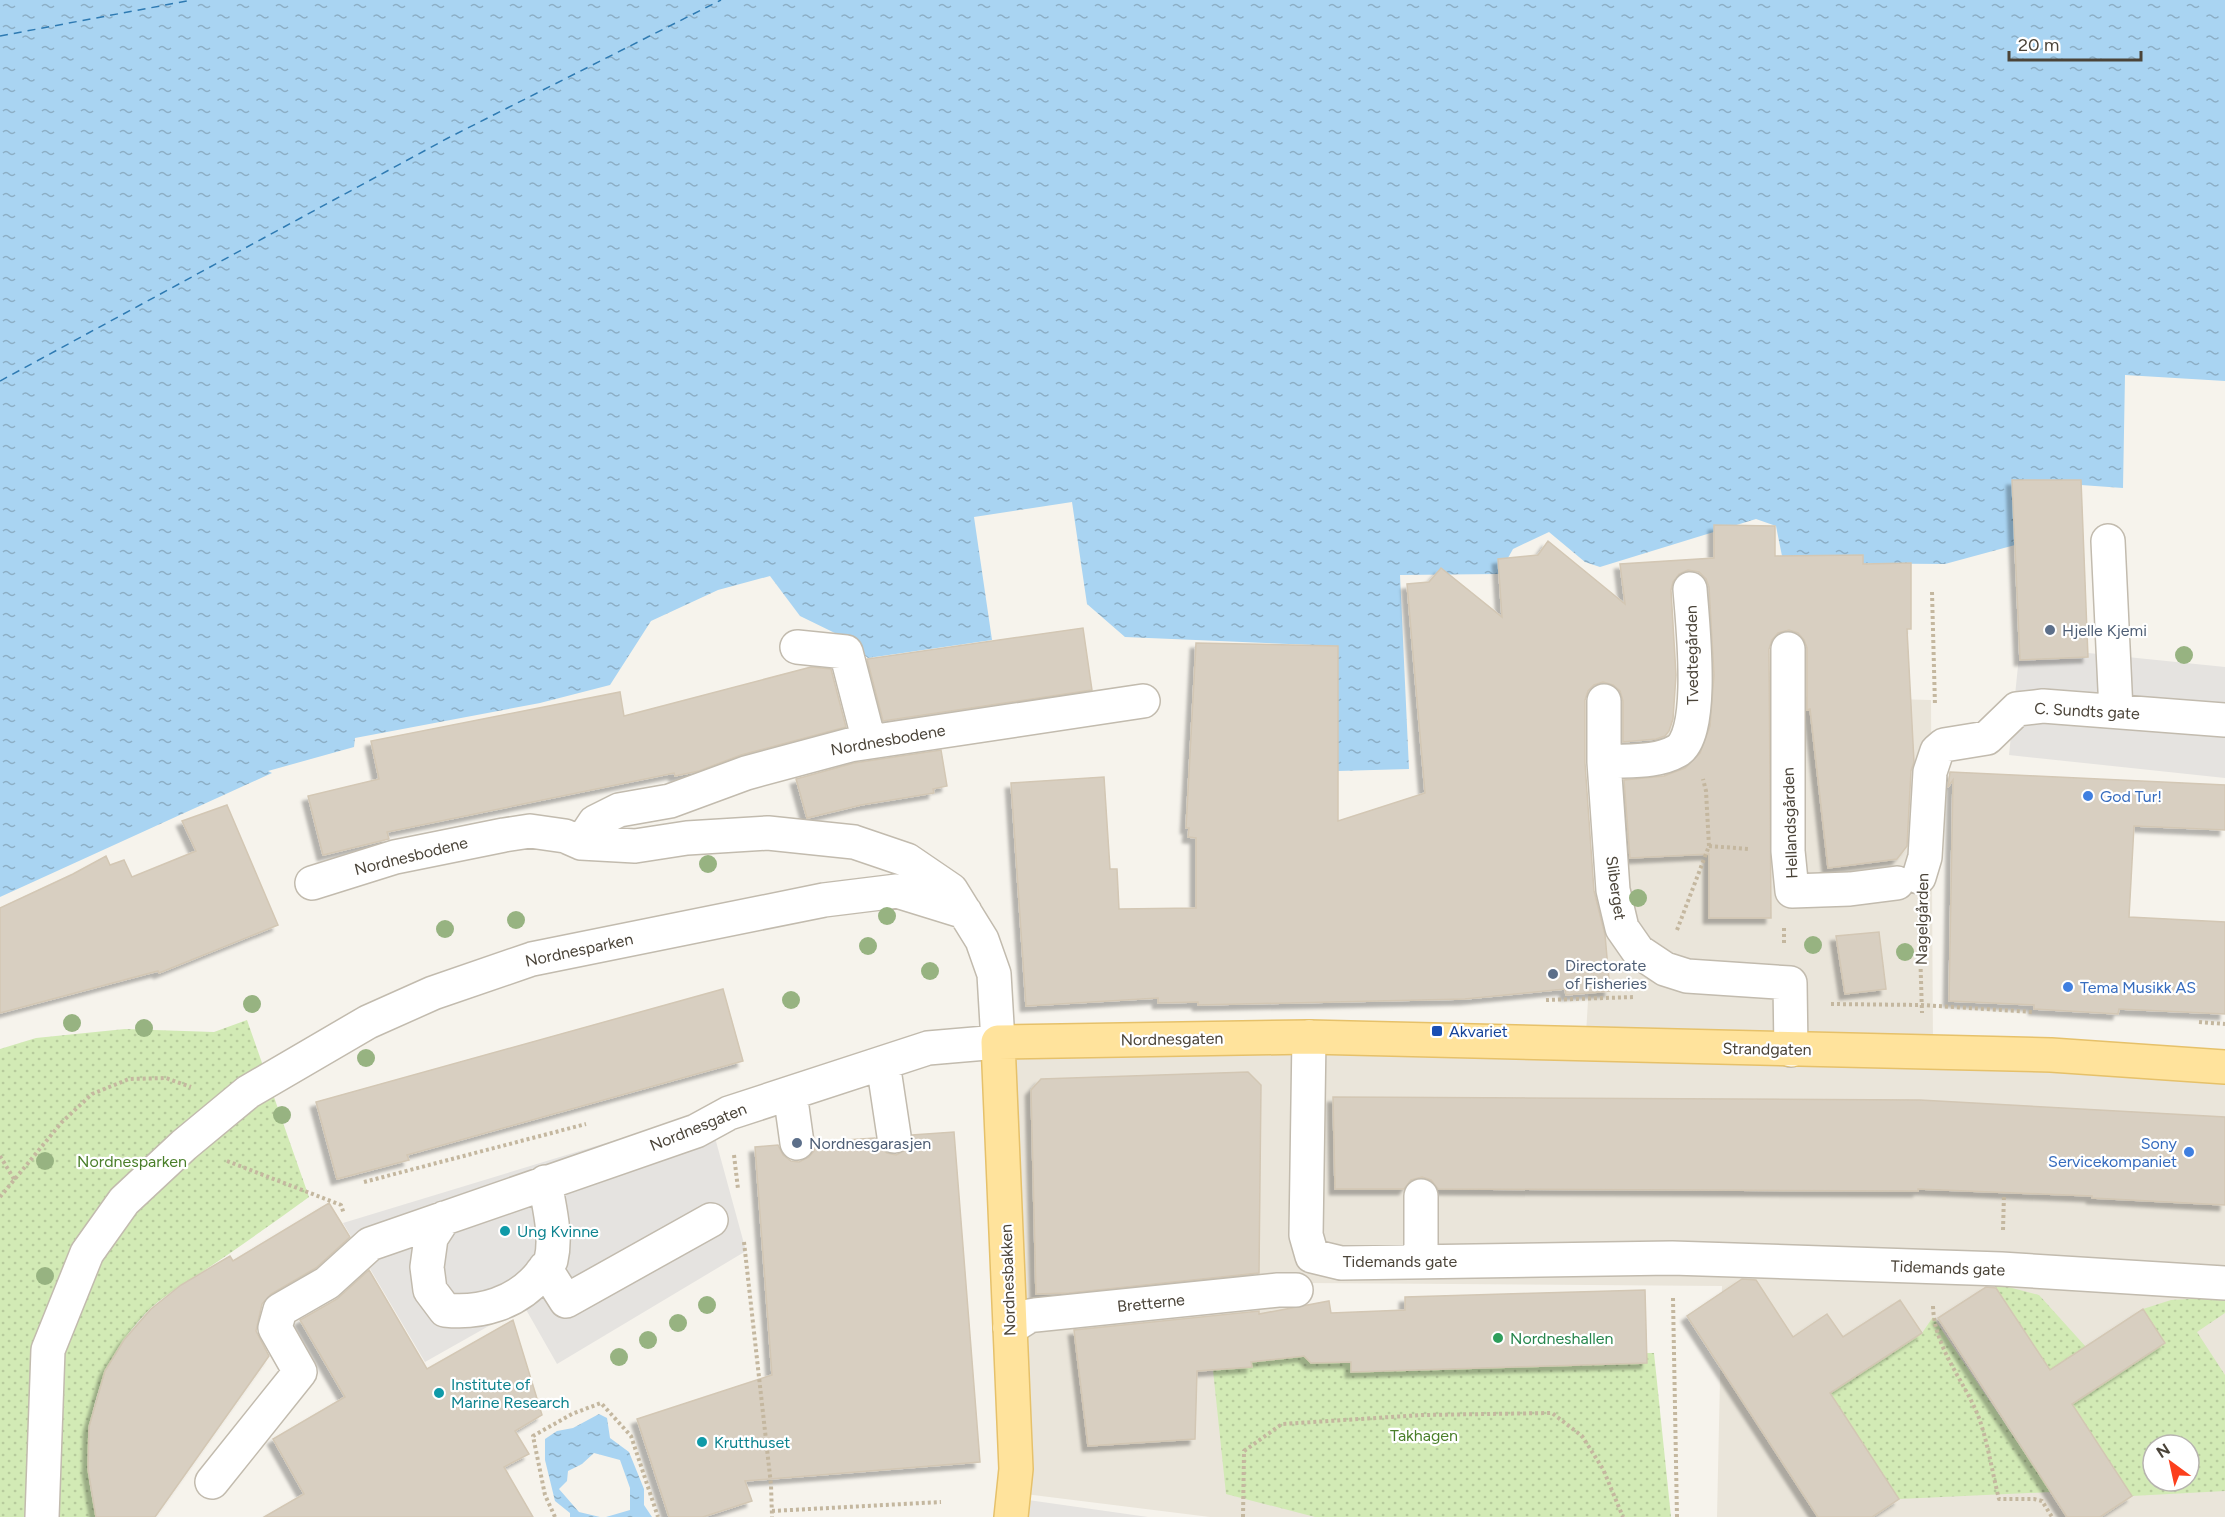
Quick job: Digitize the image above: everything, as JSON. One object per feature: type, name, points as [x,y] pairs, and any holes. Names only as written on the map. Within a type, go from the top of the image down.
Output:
[{"type":"main road","name":"Strandgaten","points":[[1309,1037],[2050,1055],[2225,1067]]},
{"type":"main road","name":"Nordnesgaten","points":[[998,1042],[1309,1037]]},
{"type":"main road","name":"Nordnesbakken","points":[[998,1042],[1016,1469],[1011,1517]]},
{"type":"street","points":[[2108,541],[2116,711]]},
{"type":"street","name":"Tvedtegården","points":[[1604,762],[1661,758],[1680,750],[1691,729],[1696,694],[1690,589]]},
{"type":"street","points":[[797,647],[846,652],[869,741]]},
{"type":"street","name":"Hellandsgården","points":[[1788,650],[1788,851],[1792,891],[1850,889],[1908,880]]},
{"type":"street","name":"Nordnesbodene","points":[[581,843],[595,822],[619,810],[670,801],[746,773],[850,744],[1143,701]]},
{"type":"street","name":"Sliberget","points":[[1604,701],[1604,762],[1613,890],[1622,928],[1638,951],[1665,969],[1687,976],[1790,983],[1791,1050]]},
{"type":"street","name":"C. Sundts gate","points":[[1949,746],[1987,738],[2017,709],[2043,706],[2225,720]]},
{"type":"street","name":"Nagelgården","points":[[1908,880],[1925,856],[1930,772],[1949,746]]},
{"type":"street","name":"Nordnesbodene","points":[[312,883],[395,857],[530,831],[565,836],[581,843],[635,846],[687,838],[768,833],[854,842],[907,860],[951,890],[966,913]]},
{"type":"street","name":"Nordnesparken","points":[[42,1517],[48,1350],[87,1253],[124,1201],[184,1145],[248,1092],[368,1023],[433,993],[532,959],[824,900],[897,891],[966,913]]},
{"type":"street","points":[[966,913],[982,940],[994,974],[998,1042]]},
{"type":"street","name":"Tidemands gate","points":[[1309,1037],[1306,1235],[1312,1256],[1341,1263],[1672,1258],[2001,1269],[2225,1283]]},
{"type":"street","name":"Nordnesgaten","points":[[212,1482],[300,1372],[276,1328],[280,1310],[327,1283],[370,1244],[696,1131],[729,1113],[883,1062],[928,1048],[998,1042]]},
{"type":"street","points":[[883,1062],[894,1136]]},
{"type":"street","points":[[790,1093],[797,1143]]},
{"type":"street","points":[[444,1218],[431,1238],[427,1267],[430,1290],[445,1310],[466,1312],[501,1305],[535,1281],[550,1262],[553,1230],[545,1182]]},
{"type":"street","points":[[1421,1196],[1421,1262]]},
{"type":"street","points":[[545,1268],[566,1301],[711,1220]]},
{"type":"street","name":"Bretterne","points":[[1010,1328],[1029,1316],[1035,1315],[1296,1290]]},
{"type":"path","points":[[1932,592],[1949,746]]},
{"type":"path","points":[[1674,939],[1709,846],[1707,792],[1691,729]]},
{"type":"path","name":"Nagelgården","points":[[1908,880],[1923,1052]]},
{"type":"path","points":[[0,1197],[62,1122],[92,1094],[129,1078],[166,1078],[200,1089],[222,1113]]},
{"type":"path","points":[[729,1113],[738,1194]]},
{"type":"path","points":[[364,1182],[593,1122]]},
{"type":"path","points":[[184,1145],[341,1205]]},
{"type":"path","points":[[0,1156],[14,1179]]},
{"type":"path","points":[[2002,1236],[2004,1194]]},
{"type":"path","points":[[744,1240],[771,1485],[772,1517]]},
{"type":"path","points":[[1672,1258],[1677,1517]]},
{"type":"path","points":[[1933,1317],[1939,1339],[1978,1415],[1999,1498],[2042,1501],[2052,1517]]},
{"type":"path","points":[[555,1517],[545,1495],[533,1436],[572,1414],[601,1403],[631,1436],[658,1517]]},
{"type":"path","points":[[1243,1517],[1245,1451],[1282,1424],[1422,1415],[1552,1413],[1582,1436],[1604,1469],[1623,1517]]},
{"type":"path","points":[[772,1511],[941,1502]]},
{"type":"shaded area","points":[[2020,646],[2225,667],[2225,778],[2009,755]]},
{"type":"shaded area","points":[[1705,694],[1931,700],[1933,1050],[2225,1069],[2225,1517],[1717,1517],[1722,1286],[1304,1283],[1319,1517],[1210,1517],[1025,1494],[994,1051],[1586,1034],[1601,786]]},
{"type":"shaded area","points":[[708,1112],[746,1251],[557,1364],[524,1306],[425,1362],[343,1223]]},
{"type":"shaded area","points":[[1028,1500],[1148,1517],[1026,1517]]},
{"type":"green space","name":"Nordnesparken","points":[[247,1020],[309,1197],[152,1307],[132,1328],[116,1352],[103,1378],[94,1404],[89,1432],[90,1489],[97,1517],[0,1517],[0,1049],[36,1038],[125,1029],[214,1032]]},
{"type":"green space","points":[[1993,1283],[2039,1295],[2086,1347],[2143,1309],[2171,1300],[2225,1297],[2225,1313],[2197,1332],[2225,1375],[2225,1491],[2201,1492],[2201,1433],[2141,1433],[2141,1493],[2188,1493],[2132,1496]]},
{"type":"green space","points":[[1933,1317],[2051,1492],[1899,1499],[1817,1373],[1922,1333]]},
{"type":"green space","name":"Takhagen","points":[[1211,1351],[1654,1353],[1671,1517],[1315,1517],[1226,1494]]},
{"type":"water","points":[[0,0],[2225,0],[2225,381],[2125,375],[2123,488],[2013,480],[2015,545],[1945,564],[1799,563],[1784,566],[1776,526],[1756,519],[1600,567],[1585,562],[1549,532],[1513,549],[1499,574],[1400,575],[1409,769],[1338,771],[1338,646],[1125,637],[1087,604],[1072,502],[974,517],[992,640],[868,658],[841,636],[800,616],[770,576],[718,590],[651,621],[610,685],[540,703],[355,738],[354,747],[268,771],[272,773],[0,897]]},
{"type":"water","points":[[599,1414],[607,1418],[610,1438],[629,1452],[644,1489],[644,1505],[652,1517],[606,1517],[630,1510],[630,1488],[620,1460],[594,1453],[582,1464],[568,1471],[567,1481],[559,1489],[579,1512],[600,1517],[570,1517],[570,1513],[555,1501],[545,1460],[545,1439],[557,1431],[573,1428]]},
{"type":"building","points":[[2012,480],[2081,480],[2088,657],[2020,660]]},
{"type":"building","points":[[1714,525],[1775,526],[1775,556],[1863,555],[1863,564],[1911,563],[1911,629],[1907,629],[1914,762],[1911,771],[1907,846],[1897,859],[1828,868],[1810,709],[1807,710],[1807,648],[1798,633],[1789,630],[1778,633],[1769,649],[1771,918],[1709,918],[1709,854],[1630,858],[1624,780],[1664,776],[1685,768],[1700,753],[1710,726],[1714,675],[1709,587],[1706,579],[1699,572],[1688,570],[1679,574],[1671,590],[1676,675],[1673,719],[1669,731],[1665,736],[1656,739],[1623,742],[1623,701],[1620,691],[1613,685],[1603,682],[1594,685],[1588,691],[1585,700],[1585,763],[1594,891],[1605,935],[1610,991],[1566,995],[1565,989],[1465,999],[1198,1005],[1198,1002],[1158,1003],[1158,998],[1026,1006],[1011,783],[1104,777],[1110,869],[1117,869],[1119,909],[1196,908],[1196,838],[1188,837],[1189,828],[1186,828],[1196,643],[1338,646],[1338,821],[1425,793],[1407,584],[1429,582],[1441,568],[1502,617],[1498,559],[1538,555],[1548,541],[1625,604],[1620,564],[1714,558]]},
{"type":"building","points":[[1083,628],[1092,690],[883,721],[867,659]]},
{"type":"building","points":[[811,667],[831,669],[846,727],[741,755],[699,771],[675,776],[674,773],[387,832],[389,839],[323,855],[308,796],[379,779],[371,741],[620,692],[624,716]]},
{"type":"building","points":[[941,750],[947,786],[933,789],[934,793],[861,805],[807,818],[796,779],[854,763]]},
{"type":"building","points":[[1950,772],[2225,785],[2225,830],[2134,826],[2129,917],[2225,922],[2225,1014],[2119,1009],[2118,1014],[2034,1009],[2034,1005],[1949,1001],[1953,780],[1948,787]]},
{"type":"building","points":[[227,805],[278,925],[159,973],[158,971],[0,1013],[0,908],[106,856],[110,865],[124,860],[132,877],[196,851],[182,821]]},
{"type":"building","points":[[1879,932],[1886,989],[1845,994],[1836,936]]},
{"type":"building","points":[[723,989],[743,1061],[407,1155],[409,1160],[337,1179],[316,1102]]},
{"type":"building","points":[[1248,1072],[1261,1085],[1259,1273],[1069,1293],[1036,1294],[1031,1090],[1041,1079]]},
{"type":"building","points":[[1333,1097],[1920,1100],[2225,1117],[2225,1205],[2092,1198],[2092,1196],[1918,1189],[1918,1191],[1438,1189],[1431,1180],[1422,1177],[1411,1180],[1404,1189],[1335,1189]]},
{"type":"building","points":[[954,1132],[980,1462],[745,1481],[752,1501],[703,1517],[669,1517],[637,1419],[772,1375],[755,1147],[778,1145],[783,1155],[791,1161],[799,1162],[809,1157],[814,1151],[815,1142],[875,1138],[880,1148],[896,1155],[906,1150],[911,1143],[912,1135]]},
{"type":"building","points":[[329,1203],[350,1237],[316,1268],[271,1294],[262,1304],[256,1331],[269,1356],[155,1517],[96,1517],[88,1469],[89,1427],[105,1371],[124,1340],[151,1309],[181,1285],[230,1256],[233,1261]]},
{"type":"building","name":"Institute of Marine Research","points":[[369,1270],[427,1369],[513,1320],[542,1415],[515,1431],[529,1454],[504,1467],[533,1517],[264,1517],[304,1494],[273,1439],[345,1397],[300,1320],[337,1299]]},
{"type":"building","points":[[1742,1279],[1756,1280],[1793,1337],[1827,1314],[1843,1337],[1900,1300],[1922,1333],[1830,1393],[1899,1499],[1872,1517],[1818,1517],[1687,1316]]},
{"type":"building","points":[[1986,1287],[1996,1288],[2050,1370],[2143,1309],[2165,1343],[2072,1404],[2132,1496],[2100,1517],[2067,1517],[1938,1318]]},
{"type":"building","points":[[1645,1290],[1647,1363],[1351,1372],[1351,1362],[1311,1363],[1304,1356],[1251,1362],[1252,1367],[1197,1371],[1195,1439],[1088,1446],[1074,1330],[1259,1311],[1259,1314],[1329,1301],[1331,1313],[1405,1310],[1405,1297]]},
{"type":"ferry route","points":[[0,36],[192,0]]},
{"type":"ferry route","points":[[0,381],[448,138],[721,0]]},
{"type":"place","name":"Hjelle Kjemi","points":[[2050,630]]},
{"type":"place","name":"God Tur!","points":[[2088,796]]},
{"type":"place","name":"Directorate of Fisheries","points":[[1553,974]]},
{"type":"place","name":"Tema Musikk AS","points":[[2068,987]]},
{"type":"place","name":"Akvariet","points":[[1437,1031]]},
{"type":"place","name":"Nordnesgarasjen","points":[[797,1143]]},
{"type":"place","name":"Sony Servicekompaniet","points":[[2189,1152]]},
{"type":"place","name":"Ung Kvinne","points":[[505,1231]]},
{"type":"place","name":"Nordneshallen","points":[[1498,1338]]},
{"type":"place","name":"Institute of Marine Research","points":[[439,1393]]},
{"type":"place","name":"Krutthuset","points":[[702,1442]]}]
